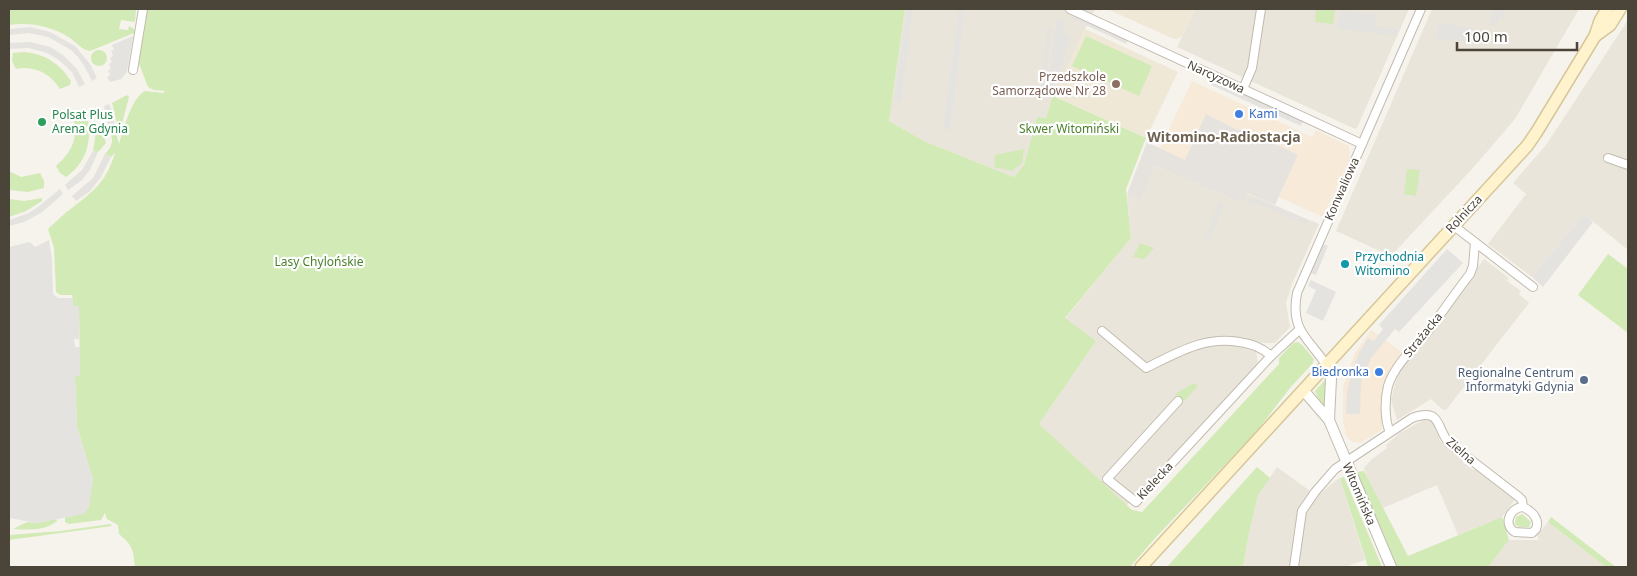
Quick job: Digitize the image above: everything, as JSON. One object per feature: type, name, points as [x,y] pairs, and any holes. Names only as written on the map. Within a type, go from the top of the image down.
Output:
[{"type":"main road","name":"Rolnicza","points":[[1304,391],[1514,160],[1536,133],[1595,36],[1600,21],[1607,9]]},
{"type":"main road","name":"Rolnicza","points":[[1595,36],[1610,25],[1620,9]]},
{"type":"main road","points":[[1141,567],[1304,391]]},
{"type":"street","points":[[133,70],[143,9]]},
{"type":"street","name":"Narcyzowa","points":[[1070,9],[1362,144]]},
{"type":"street","points":[[1243,89],[1252,68],[1261,9]]},
{"type":"street","name":"Konwaliowa","points":[[1299,330],[1295,307],[1297,293],[1421,9]]},
{"type":"street","points":[[1608,158],[1628,165]]},
{"type":"street","points":[[1454,226],[1534,287]]},
{"type":"street","name":"Strażacka","points":[[1390,432],[1386,409],[1388,386],[1395,372],[1470,274],[1473,266],[1475,243]]},
{"type":"street","points":[[1299,330],[1316,349],[1327,366]]},
{"type":"street","name":"Kielecka","points":[[1178,401],[1107,479],[1136,502],[1271,356],[1299,330]]},
{"type":"street","points":[[1102,331],[1146,368],[1185,349],[1204,342],[1218,340],[1237,341],[1258,346],[1271,356]]},
{"type":"street","name":"Witomińska","points":[[1327,366],[1331,379],[1329,420]]},
{"type":"street","name":"Witomińska","points":[[1304,391],[1329,420],[1390,567]]},
{"type":"street","name":"Zielna","points":[[1294,567],[1302,511],[1315,492],[1335,469],[1412,418],[1420,415],[1434,417],[1440,423],[1443,435],[1449,444],[1520,497],[1523,507]]},
{"type":"shaded area","points":[[905,9],[1095,9],[1054,96],[1046,118],[1038,117],[1036,120],[1024,165],[1014,177],[926,142],[889,121]]},
{"type":"shaded area","points":[[907,9],[913,9],[901,102],[894,100]]},
{"type":"shaded area","points":[[959,9],[965,9],[950,130],[943,129]]},
{"type":"shaded area","points":[[1107,9],[1195,9],[1182,36],[1174,39]]},
{"type":"shaded area","points":[[1195,9],[1409,9],[1355,129],[1177,47]]},
{"type":"shaded area","points":[[1432,9],[1579,9],[1515,119],[1472,169],[1391,256],[1336,231]]},
{"type":"shaded area","points":[[1491,9],[1505,9],[1504,18],[1499,18],[1497,26],[1489,25]]},
{"type":"shaded area","points":[[1339,10],[1377,14],[1376,26],[1399,29],[1397,36],[1337,29]]},
{"type":"shaded area","points":[[1074,12],[1129,38],[1126,44],[1071,18]]},
{"type":"shaded area","points":[[1057,18],[1066,21],[1064,33],[1071,36],[1052,96],[1046,94]]},
{"type":"shaded area","points":[[1628,20],[1628,250],[1584,214],[1532,277],[1488,244],[1526,194],[1513,183],[1546,145]]},
{"type":"shaded area","points":[[1438,23],[1472,28],[1470,42],[1436,39]]},
{"type":"shaded area","points":[[1048,26],[1052,27],[1044,92],[1040,89]]},
{"type":"shaded area","points":[[30,27],[50,32],[75,46],[90,64],[97,78],[92,81],[85,67],[71,50],[48,37],[29,33],[9,35],[9,29]]},
{"type":"shaded area","name":"Przedszkole Samorządowe Nr 28","points":[[1085,29],[1178,72],[1146,138],[1054,96]]},
{"type":"shaded area","points":[[133,36],[127,72],[121,79],[110,82],[107,77],[110,75],[108,70],[111,69],[109,64],[112,62],[110,58],[113,56],[111,51],[114,50],[112,45]]},
{"type":"shaded area","points":[[30,42],[50,47],[63,55],[77,69],[85,84],[79,87],[72,72],[59,60],[47,53],[29,48],[9,49],[9,43]]},
{"type":"shaded area","points":[[1213,79],[1303,121],[1301,126],[1211,85]]},
{"type":"shaded area","points":[[1192,81],[1312,137],[1316,130],[1349,146],[1350,157],[1323,217],[1279,197],[1298,155],[1246,130],[1238,130],[1206,114],[1185,160],[1160,148]]},
{"type":"shaded area","points":[[109,104],[113,113],[115,129],[110,132],[104,106]]},
{"type":"shaded area","points":[[1206,114],[1238,130],[1246,130],[1298,155],[1275,205],[1247,193],[1242,203],[1155,166],[1141,200],[1127,194],[1147,142],[1185,160]]},
{"type":"shaded area","points":[[93,151],[98,152],[90,170],[81,181],[68,190],[65,185],[82,170]]},
{"type":"shaded area","points":[[105,154],[111,157],[101,177],[90,191],[76,201],[72,196],[93,178]]},
{"type":"shaded area","points":[[1155,166],[1242,203],[1246,193],[1319,224],[1292,284],[1286,303],[1290,327],[1275,343],[1264,343],[1242,337],[1240,347],[1256,351],[1258,363],[1126,506],[1039,424],[1096,341],[1065,319],[1131,238],[1127,194],[1141,200]]},
{"type":"shaded area","points":[[60,189],[63,194],[41,213],[24,222],[9,226],[9,220],[29,213]]},
{"type":"shaded area","points":[[1256,198],[1308,220],[1306,224],[1257,204],[1248,206],[1248,199]]},
{"type":"shaded area","points":[[1219,202],[1224,204],[1210,239],[1205,237]]},
{"type":"shaded area","points":[[1584,214],[1593,222],[1543,287],[1532,277]]},
{"type":"shaded area","points":[[49,240],[52,259],[53,294],[58,298],[73,298],[73,306],[79,306],[79,339],[74,339],[75,347],[80,347],[80,375],[75,376],[77,427],[93,480],[89,508],[84,514],[37,523],[9,518],[9,247],[30,242],[35,247]]},
{"type":"shaded area","points":[[1323,244],[1328,246],[1316,275],[1310,273]]},
{"type":"shaded area","points":[[1447,249],[1463,263],[1399,332],[1395,329],[1371,358],[1361,382],[1360,414],[1346,414],[1347,392],[1353,367],[1360,351],[1368,338],[1374,341],[1383,329],[1379,325]]},
{"type":"shaded area","points":[[1484,259],[1509,278],[1507,281],[1521,291],[1519,294],[1529,303],[1446,410],[1442,409],[1431,399],[1397,420],[1391,400],[1400,371]]},
{"type":"shaded area","points":[[1311,280],[1336,292],[1323,321],[1306,313],[1316,290],[1308,286]]},
{"type":"shaded area","points":[[1371,330],[1403,353],[1391,368],[1386,383],[1382,430],[1360,443],[1353,442],[1346,435],[1343,421],[1343,387],[1355,353]]},
{"type":"shaded area","points":[[1425,419],[1433,422],[1440,441],[1462,459],[1464,464],[1473,470],[1477,468],[1516,498],[1502,517],[1458,535],[1437,485],[1383,508],[1364,468],[1387,448],[1386,445],[1400,433]]},
{"type":"shaded area","points":[[1277,467],[1310,491],[1321,493],[1340,478],[1365,560],[1345,567],[1243,567],[1258,495]]},
{"type":"shaded area","points":[[1548,522],[1606,567],[1488,567],[1509,540],[1539,540],[1537,535]]},
{"type":"green space","points":[[9,9],[136,9],[135,22],[121,20],[119,29],[128,30],[129,26],[134,29],[134,33],[90,51],[82,48],[56,30],[25,24],[9,25]]},
{"type":"green space","name":"Lasy Chylońskie","points":[[147,9],[905,9],[889,121],[926,142],[1014,177],[1024,165],[1036,120],[1038,117],[1046,118],[1053,96],[1146,138],[1126,189],[1131,238],[1065,318],[1096,341],[1039,424],[1132,510],[1142,512],[1279,364],[1279,358],[1293,343],[1298,342],[1302,345],[1314,359],[1313,363],[1290,388],[1257,431],[1130,567],[135,567],[130,545],[119,534],[118,525],[107,519],[105,513],[101,520],[69,524],[65,522],[65,518],[93,480],[77,427],[75,376],[80,375],[79,306],[73,306],[72,295],[60,295],[56,292],[54,248],[48,229],[99,185],[104,178],[115,153],[111,157],[105,154],[112,144],[110,132],[115,129],[119,144],[129,114],[140,94],[145,91],[163,93],[165,91],[154,90],[148,87],[138,61]]},
{"type":"green space","points":[[1316,9],[1335,9],[1333,24],[1315,22]]},
{"type":"green space","points":[[1086,36],[1152,66],[1139,96],[1072,66]]},
{"type":"green space","points":[[99,50],[105,52],[107,58],[105,64],[99,66],[93,64],[91,58],[93,52]]},
{"type":"green space","points":[[24,52],[39,55],[52,61],[67,75],[71,81],[70,85],[60,89],[52,79],[41,72],[29,68],[16,69],[12,61],[13,53]]},
{"type":"green space","points":[[127,95],[129,97],[120,131],[112,103]]},
{"type":"green space","points":[[81,114],[84,120],[88,121],[88,145],[78,166],[66,177],[60,173],[56,166],[70,150],[75,132],[73,118]]},
{"type":"green space","points":[[102,131],[106,143],[98,152],[93,151],[96,132]]},
{"type":"green space","points":[[1024,149],[1022,163],[1012,171],[994,167],[995,155]]},
{"type":"green space","points":[[1407,169],[1420,170],[1416,196],[1404,194]]},
{"type":"green space","points":[[9,171],[21,177],[40,173],[44,181],[44,188],[28,192],[9,190]]},
{"type":"green space","points":[[42,198],[42,201],[26,211],[9,217],[9,199],[24,201]]},
{"type":"green space","points":[[1140,243],[1154,248],[1144,259],[1133,257]]},
{"type":"green space","points":[[1608,254],[1628,269],[1628,333],[1578,295]]},
{"type":"green space","points":[[1325,380],[1327,406],[1323,408],[1315,391]]},
{"type":"green space","points":[[1194,383],[1198,386],[1183,402],[1175,394]]},
{"type":"green space","points":[[1257,467],[1270,478],[1258,495],[1243,567],[1167,567]]},
{"type":"green space","points":[[1364,471],[1408,556],[1502,517],[1509,540],[1488,567],[1396,567],[1356,472]]},
{"type":"green space","points":[[1344,477],[1382,567],[1368,567],[1340,478]]},
{"type":"green space","points":[[1522,514],[1531,522],[1529,527],[1519,527],[1515,524],[1516,517]]},
{"type":"green space","points":[[1551,517],[1616,567],[1606,567],[1548,522]]},
{"type":"green space","points":[[56,519],[57,521],[47,527],[30,530],[13,529],[27,522],[37,523]]},
{"type":"green space","points":[[110,524],[112,526],[9,540],[9,535],[61,531]]},
{"type":"place","name":"Przedszkole Samorządowe Nr 28","points":[[1116,84]]},
{"type":"place","name":"Kami","points":[[1239,114]]},
{"type":"place","name":"Polsat Plus Arena Gdynia","points":[[42,122]]},
{"type":"place","name":"Przychodnia Witomino","points":[[1345,264]]},
{"type":"place","name":"Biedronka","points":[[1379,372]]},
{"type":"place","name":"Regionalne Centrum Informatyki Gdynia","points":[[1584,380]]},
{"type":"district","name":"Witomino-Radiostacja","points":[[1224,137]]},
{"type":"park label","name":"Skwer Witomiński","points":[[1069,129]]}]
